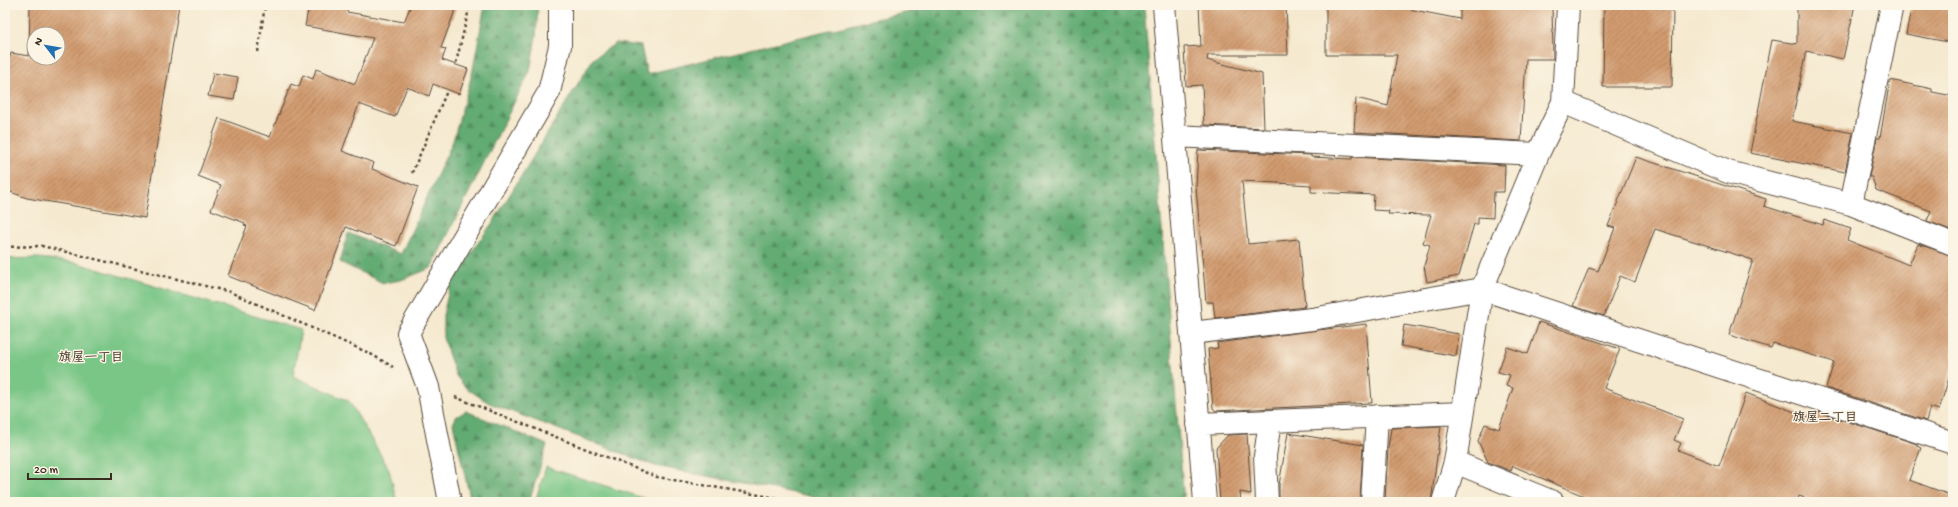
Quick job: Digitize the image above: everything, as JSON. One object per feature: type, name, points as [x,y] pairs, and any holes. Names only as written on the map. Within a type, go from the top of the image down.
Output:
[{"type":"street","points":[[450,502],[428,387],[408,333],[549,92],[560,46],[560,5]]},
{"type":"street","points":[[1164,5],[1205,502]]},
{"type":"street","points":[[1443,502],[1455,462],[1482,289],[1538,154],[1563,102],[1568,5]]},
{"type":"street","points":[[1851,204],[1892,5]]},
{"type":"street","points":[[1563,102],[1728,172],[1851,204],[1953,244]]},
{"type":"street","points":[[1175,136],[1538,154]]},
{"type":"street","points":[[1191,333],[1312,319],[1482,289],[1953,443]]},
{"type":"street","points":[[1198,424],[1462,413]]},
{"type":"street","points":[[1372,502],[1377,416]]},
{"type":"street","points":[[1267,502],[1265,456],[1270,421]]},
{"type":"street","points":[[1455,462],[1553,502]]},
{"type":"path","points":[[258,52],[265,5]]},
{"type":"path","points":[[456,63],[470,5]]},
{"type":"path","points":[[412,173],[447,90]]},
{"type":"green space","points":[[485,5],[538,5],[536,37],[530,71],[431,268],[401,280],[383,283],[340,262],[348,233],[401,254],[453,141],[472,74]]},
{"type":"green space","points":[[943,5],[1144,5],[1184,502],[840,502],[655,466],[489,403],[466,388],[456,376],[443,338],[443,315],[451,281],[493,222],[593,59],[616,43],[641,46],[647,74],[871,20]]},
{"type":"green space","points":[[39,258],[77,263],[301,330],[293,376],[349,401],[389,469],[397,502],[5,502],[5,259]]},
{"type":"green space","points":[[466,411],[547,445],[529,502],[471,502],[453,424],[456,417]]},
{"type":"green space","points":[[546,467],[656,502],[535,502]]},
{"type":"building","points":[[30,5],[179,5],[145,218],[27,198],[5,190],[5,59],[9,60],[11,53],[26,56],[26,66],[66,66],[66,26],[30,26]]},
{"type":"building","points":[[309,5],[348,5],[347,12],[404,22],[411,5],[457,5],[441,48],[446,49],[442,60],[468,69],[459,94],[433,84],[429,96],[407,87],[395,117],[359,104],[342,151],[374,163],[372,169],[418,187],[396,246],[346,227],[315,310],[228,276],[247,226],[244,225],[245,223],[211,210],[221,185],[198,176],[219,118],[270,137],[291,84],[299,87],[303,75],[313,79],[316,69],[355,84],[373,38],[305,26]]},
{"type":"building","points":[[1199,5],[1286,5],[1288,55],[1208,55],[1207,60],[1262,74],[1264,128],[1204,125],[1202,85],[1186,86],[1184,47],[1201,46]]},
{"type":"building","points":[[1460,5],[1552,5],[1553,59],[1526,59],[1521,141],[1354,132],[1356,98],[1388,106],[1397,55],[1326,55],[1326,6],[1393,6],[1460,19]]},
{"type":"building","points":[[1604,5],[1673,5],[1672,87],[1603,87]]},
{"type":"building","points":[[1797,5],[1855,5],[1843,59],[1806,51],[1792,121],[1853,133],[1845,172],[1750,153],[1772,40],[1797,44]]},
{"type":"building","points":[[1912,5],[1931,5],[1953,9],[1953,43],[1906,34]]},
{"type":"building","points":[[213,73],[238,77],[234,100],[208,96]]},
{"type":"building","points":[[1890,80],[1932,89],[1932,92],[1953,96],[1953,231],[1927,221],[1931,211],[1876,190],[1872,177],[1869,177],[1877,138],[1880,138]]},
{"type":"building","points":[[1198,150],[1311,155],[1311,157],[1352,159],[1352,157],[1505,165],[1504,192],[1494,192],[1493,218],[1478,217],[1478,224],[1474,224],[1459,276],[1427,282],[1424,266],[1430,245],[1423,243],[1431,215],[1388,214],[1389,211],[1373,210],[1374,195],[1311,192],[1311,185],[1242,181],[1248,244],[1299,239],[1305,306],[1303,306],[1305,307],[1215,318],[1213,302],[1206,302],[1196,187]]},
{"type":"building","points":[[1636,157],[1766,199],[1764,206],[1823,225],[1824,220],[1851,229],[1847,240],[1909,265],[1918,244],[1953,256],[1953,365],[1939,410],[1930,407],[1926,421],[1826,388],[1834,362],[1773,343],[1771,348],[1729,335],[1753,260],[1655,229],[1635,282],[1620,276],[1604,316],[1573,306],[1589,268],[1598,271],[1615,228],[1608,226]]},
{"type":"building","points":[[1539,322],[1620,349],[1604,388],[1683,419],[1674,440],[1681,443],[1678,450],[1719,466],[1746,393],[1815,420],[1818,412],[1917,444],[1917,446],[1921,448],[1909,480],[1953,496],[1953,502],[1816,502],[1799,496],[1797,502],[1598,502],[1513,466],[1511,471],[1488,462],[1478,441],[1485,424],[1499,429],[1513,388],[1506,386],[1510,375],[1498,372],[1507,347],[1528,354]]},
{"type":"building","points":[[1366,324],[1372,403],[1216,411],[1213,408],[1208,349],[1218,348],[1217,343]]},
{"type":"building","points":[[1404,325],[1459,334],[1456,356],[1401,346]]},
{"type":"building","points":[[1441,426],[1431,502],[1385,502],[1388,448],[1391,428]]},
{"type":"building","points":[[1288,433],[1363,445],[1360,502],[1298,502],[1279,499],[1279,485]]},
{"type":"building","points":[[1247,434],[1251,494],[1240,492],[1241,502],[1220,502],[1216,448],[1228,435]]},
{"type":"district","name":"旗屋一丁目","points":[[91,358]]},
{"type":"district","name":"旗屋二丁目","points":[[1825,418]]}]
